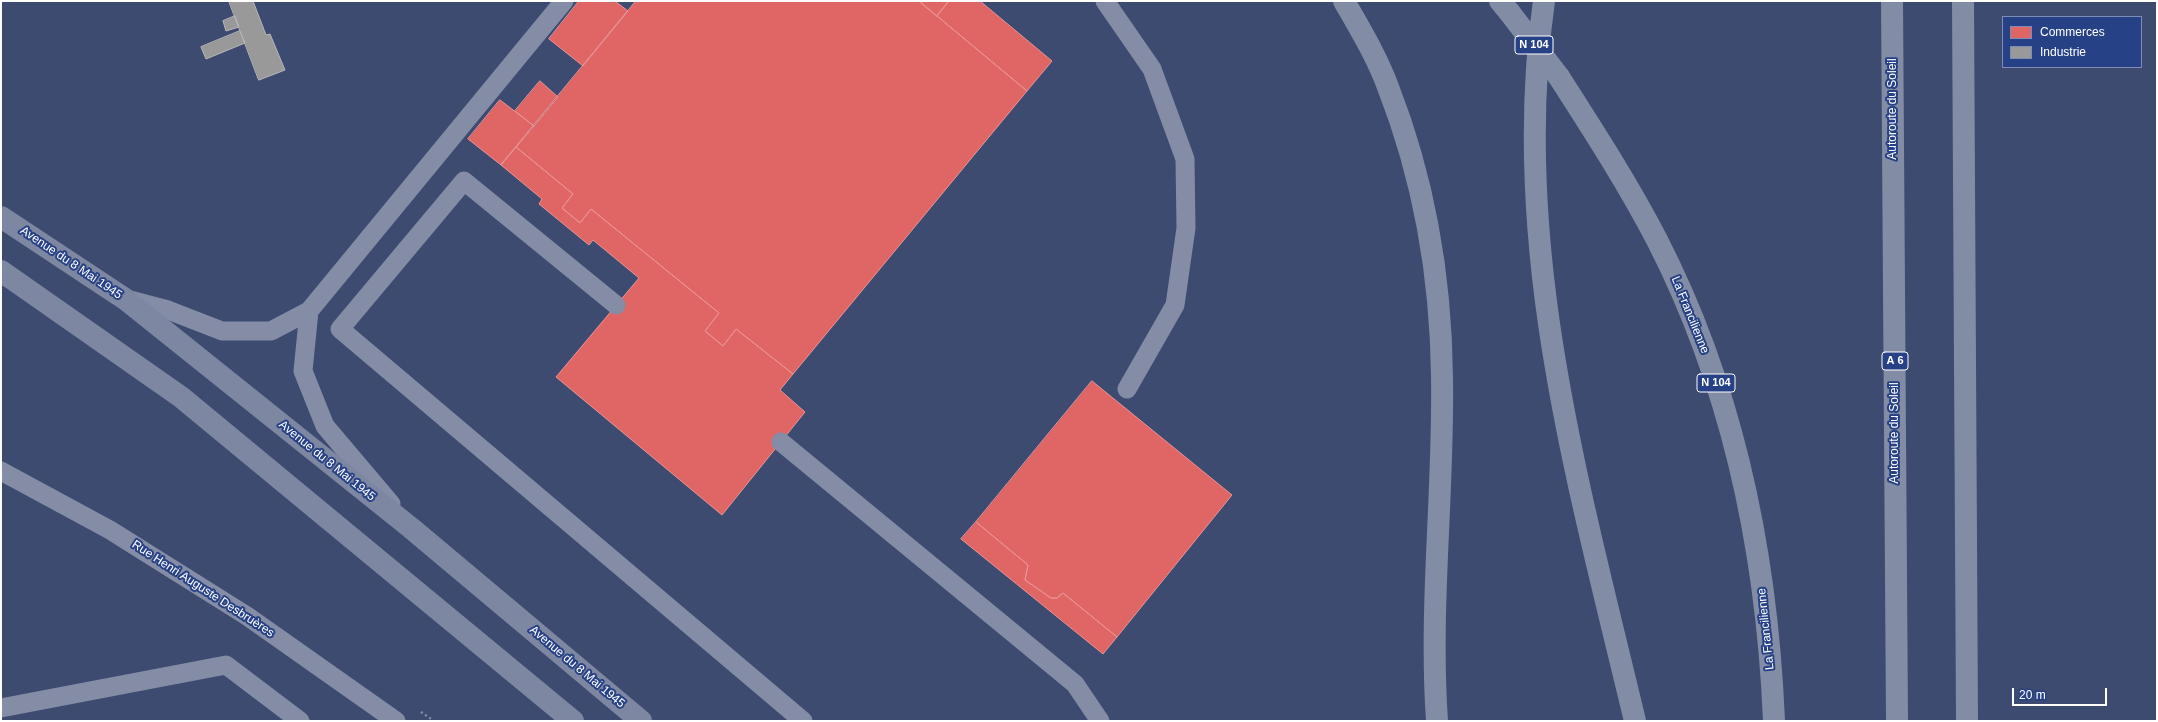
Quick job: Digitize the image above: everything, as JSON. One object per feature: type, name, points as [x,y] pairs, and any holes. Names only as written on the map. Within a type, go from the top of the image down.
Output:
[{"type":"highway","points":[[1344,1],[1363,34],[1388,85],[1422,190],[1434,259],[1440,316],[1442,376],[1442,436],[1433,622],[1437,721]]},
{"type":"highway","points":[[1544,1],[1539,33],[1534,133],[1537,212],[1547,311],[1578,479],[1636,721]]},
{"type":"highway","name":"Autoroute du Soleil","points":[[1892,1],[1897,721]]},
{"type":"highway","points":[[1963,1],[1967,721]]},
{"type":"highway","name":"La Francilienne","points":[[1505,7],[1559,77],[1627,186],[1657,240],[1704,347],[1723,404],[1740,464],[1753,520],[1768,644],[1774,721]]},
{"type":"main road","name":"Avenue du 8 Mai 1945","points":[[1,216],[125,299],[411,528],[641,721]]},
{"type":"main road","points":[[1,271],[181,397],[573,721]]},
{"type":"lane","points":[[125,299],[168,310],[222,331],[271,331],[309,311],[564,1]]},
{"type":"lane","points":[[1104,1],[1152,69],[1185,159],[1186,228],[1175,305],[1127,388]]},
{"type":"lane","points":[[616,306],[464,180],[340,329],[803,721]]},
{"type":"lane","points":[[309,311],[303,371],[325,426],[411,528]]},
{"type":"lane","points":[[781,442],[1075,684],[1100,721]]},
{"type":"lane","name":"Rue Henri Auguste Desbruères","points":[[1,471],[110,530],[247,616],[396,721]]},
{"type":"lane","points":[[1,708],[226,665],[300,721]]},
{"type":"building: Commerces","points":[[579,1],[615,1],[628,11],[583,66],[549,39]]},
{"type":"building: Commerces","points":[[636,1],[919,1],[1027,91],[793,374],[736,329],[723,346],[705,331],[719,313],[591,209],[580,223],[562,208],[573,194],[516,147]]},
{"type":"building: Commerces","points":[[919,1],[949,1],[937,16]]},
{"type":"building: Commerces","points":[[949,1],[980,1],[1052,61],[1027,91],[937,16]]},
{"type":"building: Commerces","points":[[540,81],[558,97],[534,126],[515,111]]},
{"type":"building: Commerces","points":[[500,100],[534,126],[501,165],[468,139]]},
{"type":"building: Commerces","points":[[516,147],[573,194],[562,208],[580,223],[591,209],[719,313],[705,331],[723,346],[736,329],[793,374],[780,390],[805,412],[722,515],[556,377],[639,278],[593,240],[589,245],[539,204],[542,199],[501,165]]},
{"type":"building: Commerces","points":[[1092,381],[1232,495],[1117,637],[1063,593],[1057,598],[1051,598],[1025,580],[1028,565],[976,522]]},
{"type":"building: Commerces","points":[[976,522],[1028,565],[1025,580],[1051,598],[1057,598],[1063,593],[1117,637],[1103,654],[961,539]]},
{"type":"building: Industrie","points":[[229,1],[253,1],[266,35],[270,34],[285,70],[259,80]]},
{"type":"building: Industrie","points":[[235,16],[239,27],[226,31],[223,21]]},
{"type":"building: Industrie","points":[[240,31],[245,43],[206,59],[201,47]]}]
